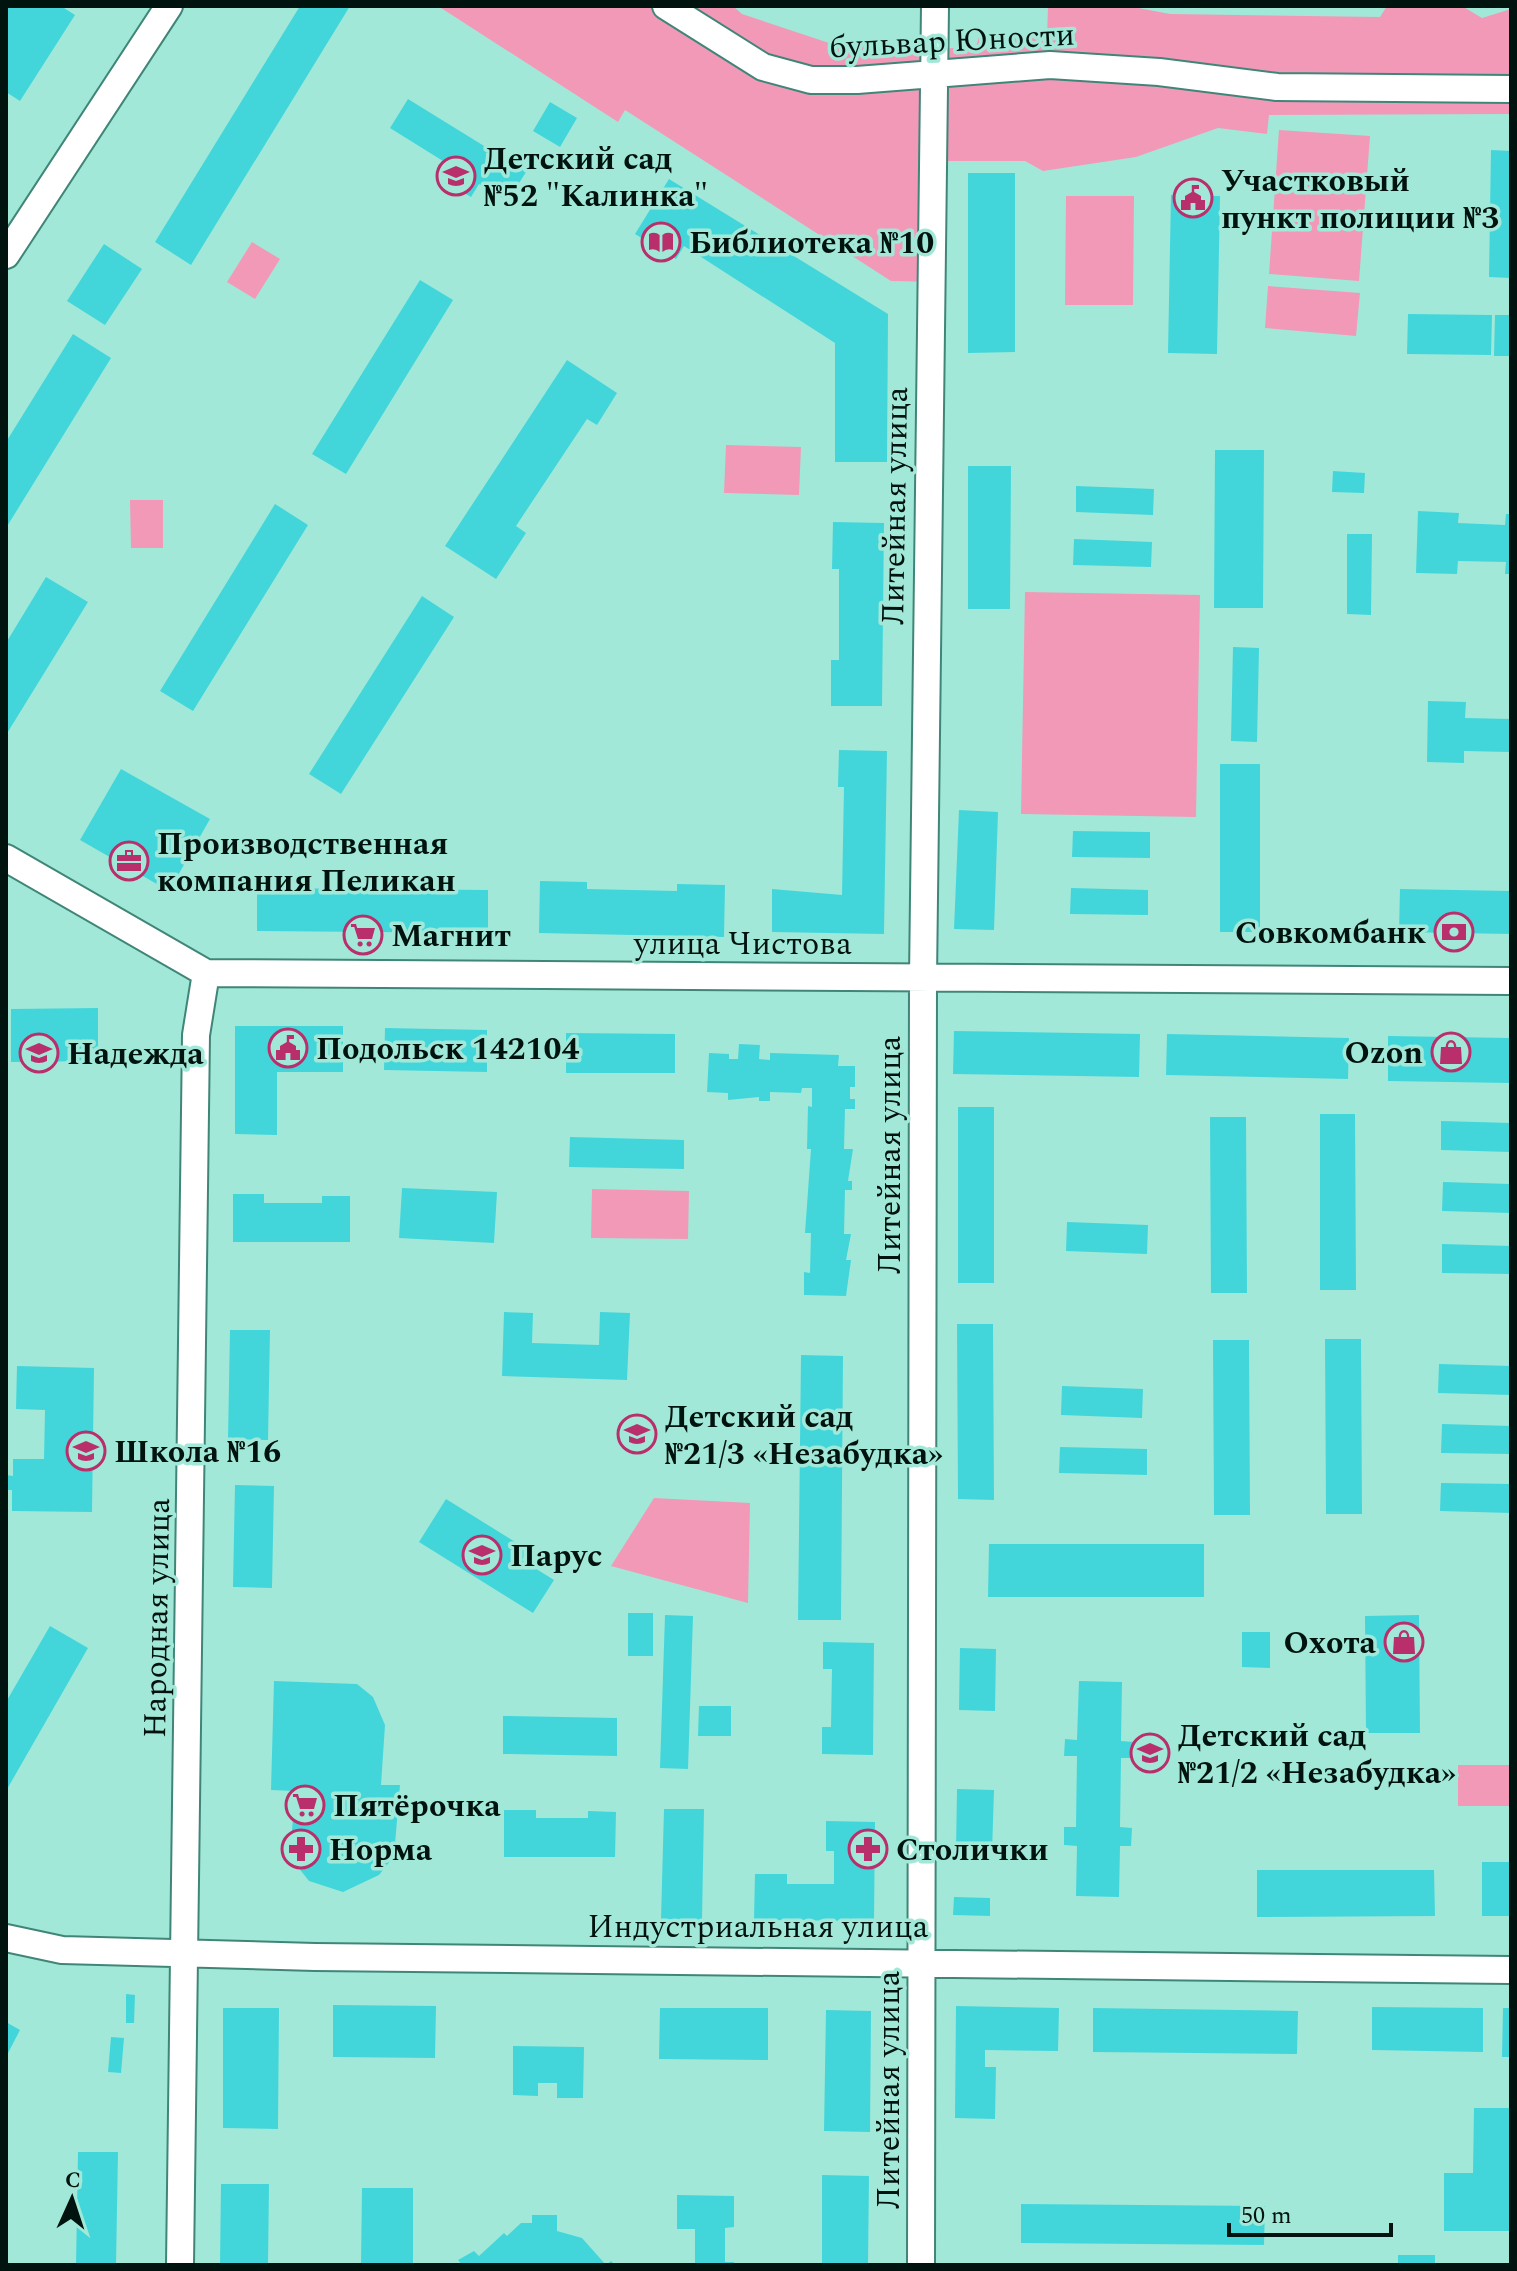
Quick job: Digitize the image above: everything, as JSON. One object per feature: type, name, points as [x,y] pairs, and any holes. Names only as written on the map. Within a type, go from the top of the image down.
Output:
[{"type":"street","points":[[6,255],[169,6]]},
{"type":"street","name":"бульвар Юности","points":[[666,6],[763,67],[811,80],[934,75],[1050,65],[1159,72],[1259,85],[1511,89]]},
{"type":"street","name":"Литейная улица","points":[[921,2265],[923,978],[935,6]]},
{"type":"street","name":"улица Чистова","points":[[6,858],[206,973],[1511,981]]},
{"type":"street","name":"Народная улица","points":[[180,2265],[196,1035],[206,973]]},
{"type":"street","name":"Индустриальная улица","points":[[6,1938],[62,1950],[186,1953],[1511,1970]]},
{"type":"shaded area","points":[[438,6],[733,6],[742,14],[832,44],[913,50],[976,47],[979,37],[1047,38],[1048,6],[1128,6],[1170,14],[1380,17],[1387,6],[1462,6],[1482,18],[1511,9],[1511,114],[1269,115],[1267,134],[1218,128],[1136,157],[1043,171],[1025,161],[947,161],[941,282],[891,281],[625,110],[618,122]]},
{"type":"shaded area","points":[[1279,130],[1370,136],[1359,281],[1269,274]]},
{"type":"shaded area","points":[[1066,196],[1134,196],[1133,305],[1065,305]]},
{"type":"shaded area","points":[[252,242],[280,259],[255,299],[227,282]]},
{"type":"shaded area","points":[[1268,286],[1360,293],[1356,336],[1265,328]]},
{"type":"shaded area","points":[[726,445],[801,447],[799,495],[724,493]]},
{"type":"shaded area","points":[[130,500],[163,500],[163,548],[131,548]]},
{"type":"shaded area","points":[[1025,592],[1200,595],[1196,817],[1021,814]]},
{"type":"shaded area","points":[[592,1189],[689,1191],[688,1239],[591,1238]]},
{"type":"shaded area","points":[[654,1498],[750,1503],[748,1603],[611,1566]]},
{"type":"shaded area","points":[[1458,1765],[1511,1765],[1511,1806],[1458,1806]]},
{"type":"building","points":[[6,6],[61,6],[75,15],[20,101],[6,92]]},
{"type":"building","points":[[300,6],[350,6],[191,265],[155,242]]},
{"type":"building","points":[[408,99],[526,172],[508,201],[479,184],[471,197],[443,180],[451,166],[390,128]]},
{"type":"building","points":[[550,102],[577,118],[560,147],[533,131]]},
{"type":"building","points":[[1491,150],[1511,151],[1511,278],[1489,277]]},
{"type":"building","points":[[968,173],[1015,173],[1015,352],[968,353]]},
{"type":"building","points":[[669,179],[888,314],[887,462],[835,462],[835,343],[684,246],[676,259],[635,234]]},
{"type":"building","points":[[1171,195],[1220,196],[1217,354],[1168,353]]},
{"type":"building","points":[[104,244],[142,269],[105,325],[67,301]]},
{"type":"building","points":[[420,280],[453,300],[346,474],[312,454]]},
{"type":"building","points":[[1408,314],[1492,315],[1491,355],[1407,354]]},
{"type":"building","points":[[1495,315],[1511,315],[1511,356],[1494,356]]},
{"type":"building","points":[[73,334],[111,358],[6,528],[6,442]]},
{"type":"building","points":[[567,360],[617,393],[597,425],[587,419],[516,526],[526,533],[496,579],[445,546]]},
{"type":"building","points":[[1215,450],[1264,450],[1263,608],[1214,608]]},
{"type":"building","points":[[968,466],[1011,466],[1010,609],[968,609]]},
{"type":"building","points":[[1333,471],[1365,473],[1364,493],[1332,492]]},
{"type":"building","points":[[1076,486],[1154,489],[1153,515],[1076,512]]},
{"type":"building","points":[[275,504],[308,525],[193,711],[160,691]]},
{"type":"building","points":[[1418,511],[1459,513],[1458,523],[1505,525],[1506,514],[1511,514],[1511,574],[1505,574],[1506,562],[1458,561],[1457,574],[1416,573]]},
{"type":"building","points":[[833,522],[884,523],[882,706],[831,706],[831,660],[839,660],[839,569],[832,569]]},
{"type":"building","points":[[1347,534],[1372,534],[1371,615],[1347,614]]},
{"type":"building","points":[[1074,539],[1152,542],[1151,567],[1073,565]]},
{"type":"building","points":[[46,577],[88,602],[6,735],[6,643]]},
{"type":"building","points":[[422,596],[454,617],[341,794],[309,774]]},
{"type":"building","points":[[1233,647],[1259,648],[1257,742],[1231,741]]},
{"type":"building","points":[[1428,701],[1466,702],[1465,718],[1511,719],[1511,752],[1464,751],[1464,763],[1427,762]]},
{"type":"building","points":[[839,750],[887,751],[884,934],[772,932],[772,889],[842,895],[844,787],[838,787]]},
{"type":"building","points":[[1220,764],[1260,764],[1260,932],[1220,932]]},
{"type":"building","points":[[121,769],[210,819],[169,891],[80,840]]},
{"type":"building","points":[[959,810],[998,812],[994,930],[954,929]]},
{"type":"building","points":[[1073,831],[1150,832],[1150,858],[1072,857]]},
{"type":"building","points":[[540,881],[587,882],[587,889],[677,891],[677,884],[725,885],[724,937],[539,933]]},
{"type":"building","points":[[257,888],[488,890],[488,933],[257,931]]},
{"type":"building","points":[[1071,888],[1148,890],[1148,915],[1070,914]]},
{"type":"building","points":[[1400,889],[1511,891],[1511,934],[1399,932]]},
{"type":"building","points":[[98,1008],[98,1061],[11,1062],[11,1009]]},
{"type":"building","points":[[235,1026],[343,1026],[343,1072],[277,1072],[277,1135],[235,1134]]},
{"type":"building","points":[[385,1028],[487,1030],[487,1072],[384,1070]]},
{"type":"building","points":[[954,1031],[1140,1034],[1139,1077],[953,1074]]},
{"type":"building","points":[[566,1033],[675,1034],[675,1073],[566,1073]]},
{"type":"building","points":[[1167,1034],[1349,1038],[1348,1079],[1166,1075]]},
{"type":"building","points":[[1388,1036],[1511,1038],[1511,1083],[1388,1081]]},
{"type":"building","points":[[739,1044],[760,1045],[759,1059],[770,1060],[770,1053],[839,1055],[838,1066],[855,1066],[855,1087],[850,1087],[850,1099],[855,1099],[855,1109],[845,1109],[844,1149],[853,1149],[848,1181],[852,1181],[852,1190],[845,1190],[844,1234],[851,1234],[846,1260],[851,1260],[846,1296],[804,1295],[804,1272],[810,1273],[811,1233],[805,1233],[811,1149],[807,1149],[808,1106],[812,1107],[812,1088],[802,1088],[801,1093],[770,1092],[770,1101],[759,1101],[759,1097],[728,1100],[728,1093],[707,1092],[709,1053],[729,1054],[729,1059],[738,1059]]},
{"type":"building","points":[[958,1107],[994,1107],[994,1283],[958,1283]]},
{"type":"building","points":[[1320,1114],[1355,1114],[1356,1290],[1320,1290]]},
{"type":"building","points":[[1210,1117],[1246,1117],[1247,1293],[1211,1293]]},
{"type":"building","points":[[1441,1121],[1511,1123],[1511,1152],[1441,1150]]},
{"type":"building","points":[[570,1137],[684,1140],[684,1169],[569,1167]]},
{"type":"building","points":[[1443,1182],[1511,1184],[1511,1213],[1442,1211]]},
{"type":"building","points":[[402,1188],[497,1192],[494,1243],[399,1238]]},
{"type":"building","points":[[233,1194],[264,1194],[264,1203],[322,1203],[322,1196],[350,1196],[350,1242],[233,1242]]},
{"type":"building","points":[[1067,1222],[1148,1225],[1147,1254],[1066,1251]]},
{"type":"building","points":[[1442,1244],[1511,1246],[1511,1274],[1442,1273]]},
{"type":"building","points":[[504,1312],[533,1313],[532,1343],[599,1345],[600,1312],[630,1313],[627,1380],[502,1376]]},
{"type":"building","points":[[957,1324],[993,1324],[994,1500],[958,1499]]},
{"type":"building","points":[[230,1330],[270,1330],[268,1440],[228,1439]]},
{"type":"building","points":[[1325,1339],[1361,1339],[1362,1514],[1326,1514]]},
{"type":"building","points":[[1213,1340],[1249,1340],[1250,1515],[1214,1515]]},
{"type":"building","points":[[801,1355],[843,1356],[841,1620],[798,1620]]},
{"type":"building","points":[[1439,1364],[1511,1366],[1511,1395],[1438,1393]]},
{"type":"building","points":[[17,1366],[94,1368],[92,1512],[12,1511],[12,1490],[6,1490],[6,1475],[13,1476],[13,1459],[44,1459],[45,1410],[16,1409]]},
{"type":"building","points":[[1062,1386],[1143,1389],[1142,1418],[1061,1415]]},
{"type":"building","points":[[1442,1424],[1511,1426],[1511,1454],[1441,1453]]},
{"type":"building","points":[[1060,1447],[1147,1449],[1147,1475],[1059,1473]]},
{"type":"building","points":[[1441,1483],[1511,1484],[1511,1513],[1440,1511]]},
{"type":"building","points":[[235,1485],[274,1486],[272,1588],[233,1587]]},
{"type":"building","name":"Парус","points":[[446,1499],[528,1550],[522,1560],[554,1580],[533,1613],[419,1542]]},
{"type":"building","points":[[989,1544],[1204,1544],[1204,1597],[988,1597]]},
{"type":"building","points":[[628,1613],[653,1613],[653,1656],[628,1656]]},
{"type":"building","points":[[665,1615],[693,1616],[688,1769],[660,1768]]},
{"type":"building","points":[[1419,1615],[1420,1733],[1366,1733],[1365,1616]]},
{"type":"building","points":[[50,1626],[88,1648],[6,1791],[6,1702]]},
{"type":"building","points":[[1242,1632],[1270,1632],[1270,1668],[1242,1667]]},
{"type":"building","points":[[823,1642],[874,1643],[873,1755],[822,1754],[822,1727],[831,1727],[832,1669],[823,1669]]},
{"type":"building","points":[[960,1648],[996,1649],[995,1711],[959,1710]]},
{"type":"building","points":[[274,1681],[357,1684],[373,1697],[385,1725],[381,1785],[400,1785],[394,1856],[379,1875],[343,1892],[309,1881],[290,1857],[295,1791],[271,1790]]},
{"type":"building","points":[[1079,1681],[1122,1682],[1121,1741],[1134,1742],[1133,1758],[1121,1758],[1120,1827],[1132,1828],[1131,1846],[1120,1846],[1119,1897],[1076,1896],[1077,1846],[1064,1845],[1064,1827],[1076,1827],[1077,1756],[1064,1756],[1065,1739],[1077,1740]]},
{"type":"building","points":[[699,1706],[731,1706],[731,1736],[698,1736]]},
{"type":"building","points":[[503,1716],[617,1718],[617,1756],[503,1754]]},
{"type":"building","points":[[957,1789],[994,1790],[992,1852],[956,1851]]},
{"type":"building","points":[[664,1809],[704,1809],[702,1920],[661,1919]]},
{"type":"building","points":[[504,1810],[536,1810],[536,1818],[588,1818],[588,1811],[616,1812],[615,1857],[504,1857]]},
{"type":"building","points":[[826,1821],[875,1822],[874,1921],[754,1920],[755,1874],[787,1874],[787,1884],[834,1884],[834,1851],[826,1851]]},
{"type":"building","points":[[1482,1862],[1511,1862],[1511,1916],[1482,1916]]},
{"type":"building","points":[[1257,1870],[1434,1870],[1435,1916],[1257,1917]]},
{"type":"building","points":[[954,1897],[990,1898],[990,1916],[953,1915]]},
{"type":"building","points":[[126,1994],[135,1995],[134,2023],[126,2023]]},
{"type":"building","points":[[333,2005],[436,2006],[435,2058],[333,2057]]},
{"type":"building","points":[[956,2006],[1059,2008],[1058,2051],[985,2050],[985,2067],[996,2067],[995,2119],[955,2118]]},
{"type":"building","points":[[1372,2007],[1483,2008],[1483,2052],[1372,2050]]},
{"type":"building","points":[[223,2008],[279,2008],[278,2129],[223,2128]]},
{"type":"building","points":[[660,2008],[768,2008],[768,2060],[659,2059]]},
{"type":"building","points":[[1093,2008],[1298,2011],[1297,2054],[1093,2052]]},
{"type":"building","points":[[1503,2008],[1511,2008],[1511,2057],[1502,2057]]},
{"type":"building","points":[[826,2010],[871,2011],[870,2132],[824,2131]]},
{"type":"building","points":[[6,2022],[20,2030],[6,2057]]},
{"type":"building","points":[[111,2037],[124,2038],[121,2073],[108,2072]]},
{"type":"building","points":[[513,2046],[584,2047],[583,2098],[557,2098],[557,2083],[538,2083],[538,2096],[513,2095]]},
{"type":"building","points":[[1474,2108],[1511,2108],[1511,2231],[1444,2231],[1444,2173],[1473,2173]]},
{"type":"building","points":[[78,2152],[118,2152],[116,2265],[76,2265]]},
{"type":"building","points":[[822,2175],[869,2176],[868,2265],[822,2265]]},
{"type":"building","points":[[221,2184],[269,2184],[268,2265],[220,2265]]},
{"type":"building","points":[[362,2188],[413,2188],[413,2265],[361,2265]]},
{"type":"building","points":[[677,2195],[734,2196],[734,2227],[725,2228],[725,2262],[734,2262],[734,2265],[695,2265],[695,2229],[677,2229]]},
{"type":"building","points":[[1021,2204],[1265,2206],[1264,2245],[1021,2243]]},
{"type":"building","points":[[532,2215],[557,2215],[557,2231],[582,2238],[606,2265],[462,2265],[458,2260],[474,2251],[479,2256],[504,2233],[507,2236],[521,2223],[532,2223]]},
{"type":"building","points":[[1398,2255],[1435,2255],[1435,2265],[1398,2265]]},
{"type":"place","name":"Детский сад №52 \"Калинка\"","points":[[456,176]]},
{"type":"place","name":"Участковый пункт полиции №3","points":[[1193,198]]},
{"type":"place","name":"Библиотека №10","points":[[661,242]]},
{"type":"place","name":"Производственная компания Пеликан","points":[[129,861]]},
{"type":"place","name":"Совкомбанк","points":[[1454,932]]},
{"type":"place","name":"Магнит","points":[[363,935]]},
{"type":"place","name":"Подольск 142104","points":[[288,1048]]},
{"type":"place","name":"Ozon","points":[[1451,1052]]},
{"type":"place","name":"Надежда","points":[[39,1053]]},
{"type":"place","name":"Детский сад №21/3 «Незабудка»","points":[[637,1434]]},
{"type":"place","name":"Школа №16","points":[[86,1451]]},
{"type":"place","name":"Парус","points":[[482,1555]]},
{"type":"place","name":"Охота","points":[[1404,1642]]},
{"type":"place","name":"Детский сад №21/2 «Незабудка»","points":[[1150,1753]]},
{"type":"place","name":"Пятёрочка","points":[[305,1805]]},
{"type":"place","name":"Норма","points":[[301,1849]]},
{"type":"place","name":"Столички","points":[[868,1849]]}]
